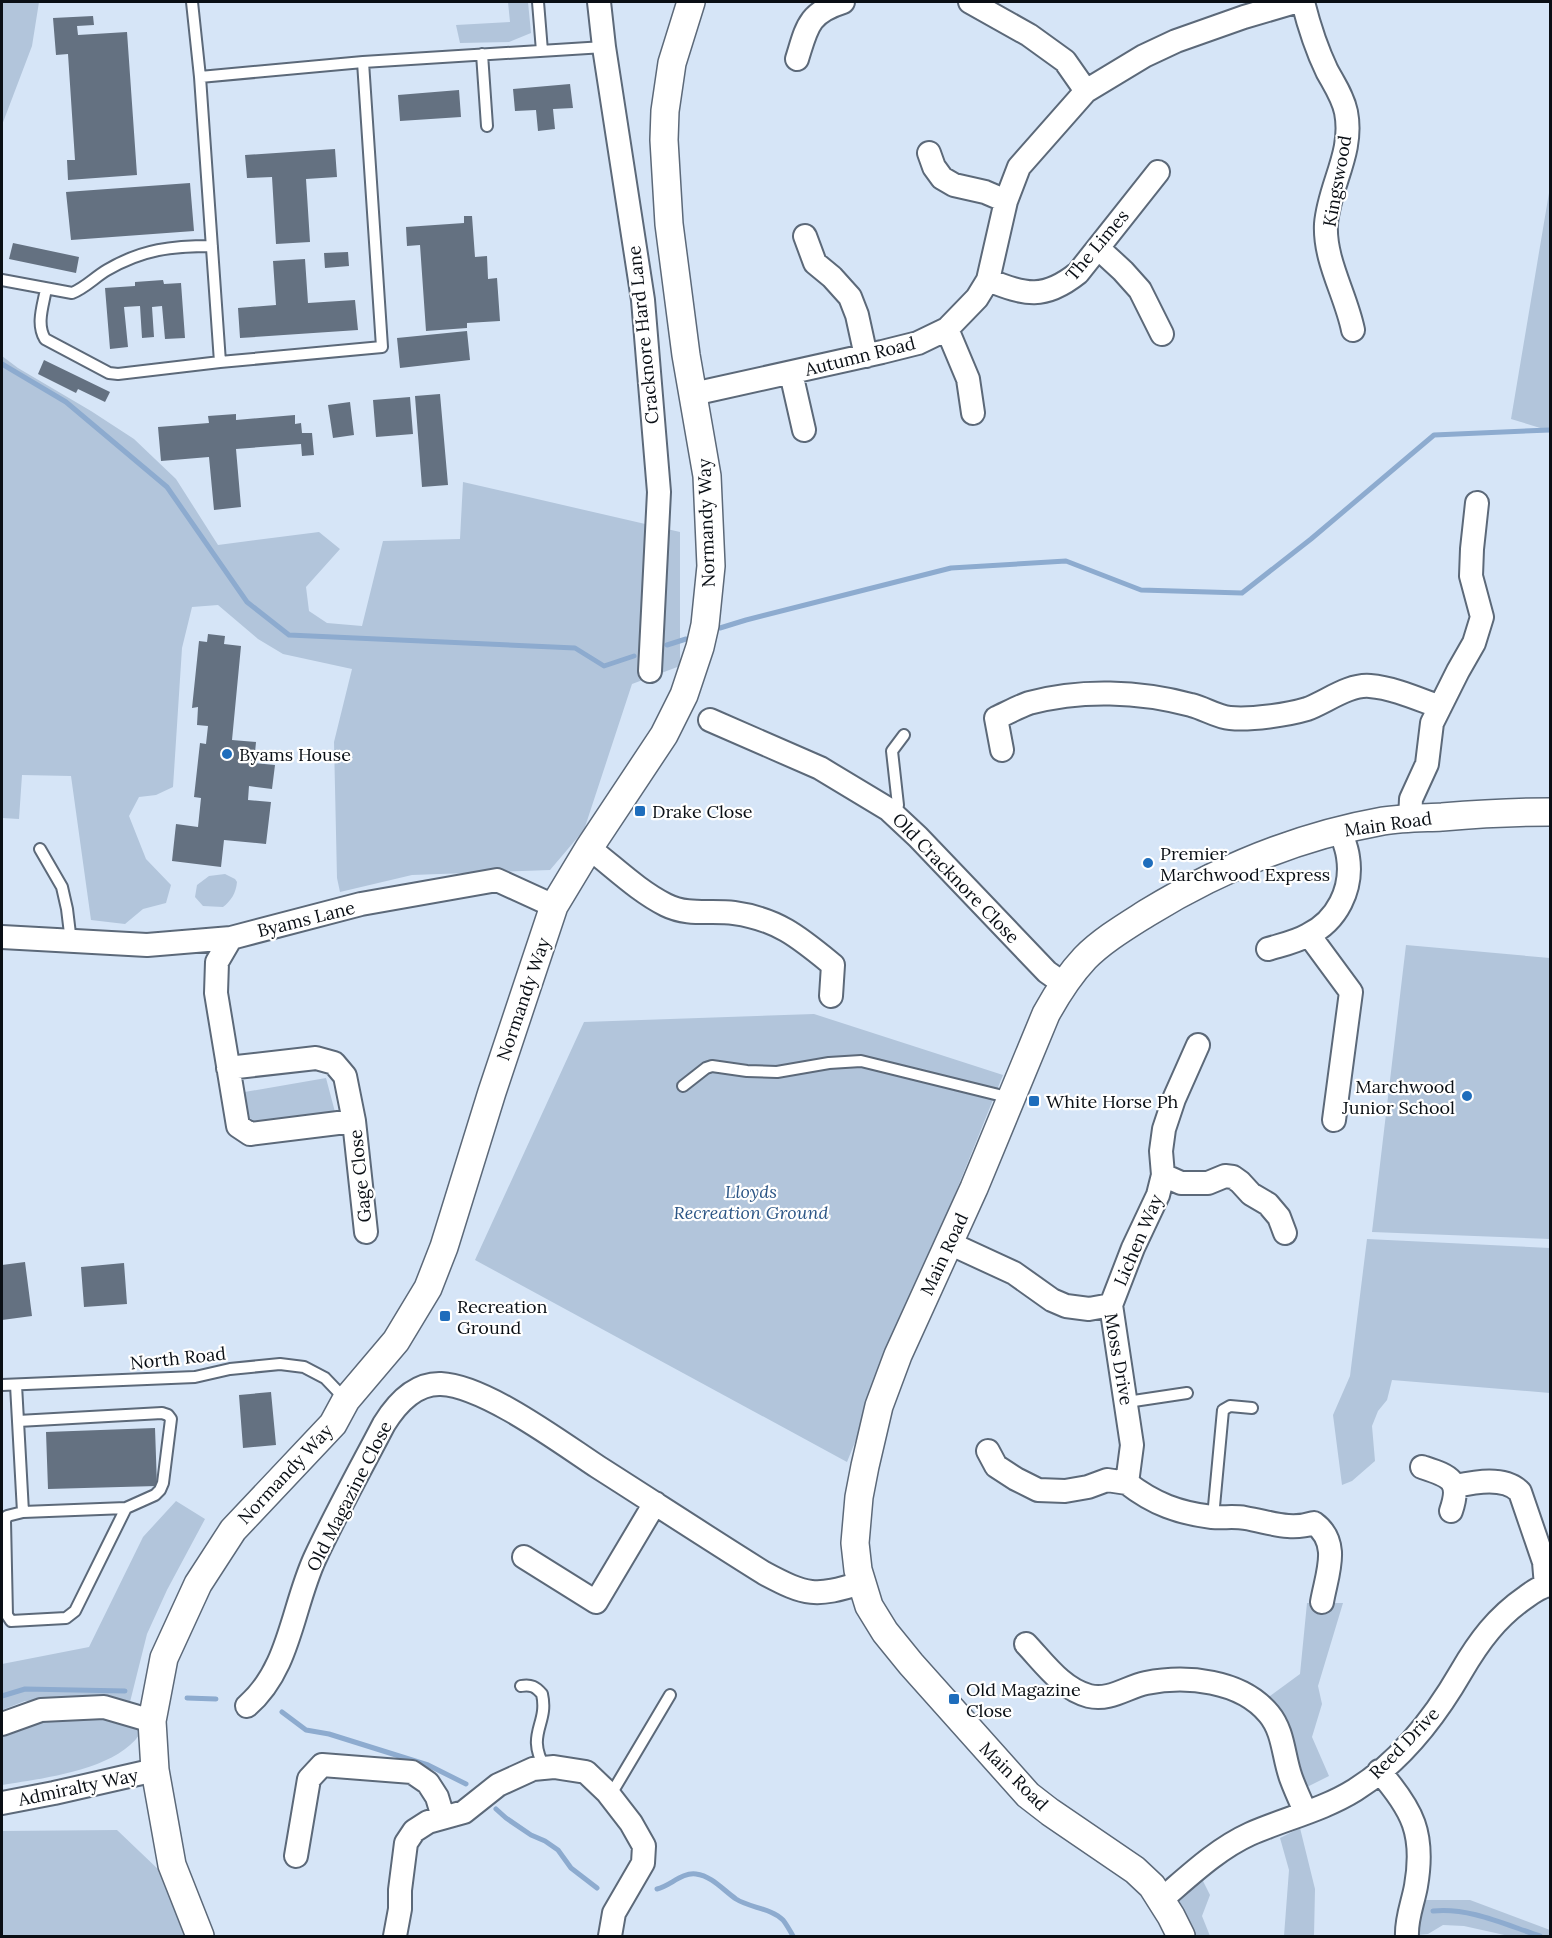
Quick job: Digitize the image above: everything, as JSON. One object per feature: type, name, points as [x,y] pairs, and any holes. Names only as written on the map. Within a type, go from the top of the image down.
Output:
[{"type":"street","name":"Cracknore Hard Lane","points":[[599,2],[643,300],[659,492],[650,671]]},
{"type":"street","name":"Normandy Way","points":[[200,1936],[172,1865],[155,1770],[152,1720],[164,1658],[198,1584],[233,1530],[333,1424],[346,1400],[396,1341],[428,1288],[444,1247],[492,1092],[554,906],[589,848],[664,735],[684,695],[700,647],[709,592],[710,545],[707,476],[669,224],[664,140],[665,111],[672,63],[691,2]]},
{"type":"street","points":[[797,59],[806,29],[814,16],[825,7],[843,2]]},
{"type":"street","points":[[970,2],[1029,35],[1065,61],[1086,91]]},
{"type":"street","name":"Autumn Road","points":[[693,394],[918,343],[947,329],[977,298],[988,280],[1006,201],[1019,167],[1086,91],[1114,73],[1242,9],[1295,2]]},
{"type":"street","name":"Kingswood","points":[[1303,2],[1313,41],[1339,92],[1346,112],[1347,138],[1344,161],[1329,205],[1326,225],[1333,266],[1353,330]]},
{"type":"street","points":[[929,153],[934,167],[942,178],[954,185],[985,192],[1006,201]]},
{"type":"street","name":"The Limes","points":[[988,280],[1026,293],[1044,291],[1063,285],[1078,273],[1158,172]]},
{"type":"street","points":[[805,236],[815,264],[832,277],[849,297],[857,315],[866,356]]},
{"type":"street","points":[[1098,248],[1140,290],[1162,334]]},
{"type":"street","points":[[947,329],[968,379],[973,413]]},
{"type":"street","points":[[791,373],[804,430]]},
{"type":"street","points":[[1410,819],[1411,799],[1427,764],[1432,723],[1474,643],[1482,617],[1471,576],[1477,503]]},
{"type":"street","points":[[1002,750],[996,717],[1028,704],[1069,695],[1109,693],[1151,698],[1191,705],[1229,718],[1266,716],[1306,709],[1341,692],[1368,685],[1440,707]]},
{"type":"street","name":"Old Cracknore Close","points":[[710,720],[820,768],[895,815],[1047,972],[1064,984]]},
{"type":"street","name":"Main Road","points":[[1182,1936],[1162,1899],[1135,1870],[1050,1812],[1009,1774],[894,1645],[869,1606],[861,1583],[855,1543],[860,1497],[879,1406],[898,1355],[974,1188],[1046,1014],[1064,984],[1098,946],[1186,890],[1255,858],[1340,830],[1384,821],[1551,812]]},
{"type":"street","points":[[1268,949],[1309,935],[1332,918],[1343,900],[1348,873],[1348,857],[1340,830]]},
{"type":"street","points":[[589,848],[666,906],[701,914],[732,913],[768,921],[793,933],[833,965],[831,996]]},
{"type":"street","name":"Byams Lane","points":[[2,937],[147,945],[231,938],[361,904],[497,880],[554,906]]},
{"type":"street","points":[[1309,935],[1351,992],[1334,1120]]},
{"type":"street","name":"Gage Close","points":[[231,938],[217,962],[216,993],[238,1126],[250,1134],[354,1121]]},
{"type":"street","name":"Lichen Way","points":[[1111,1305],[1133,1248],[1158,1195],[1163,1175],[1161,1151],[1164,1130],[1174,1099],[1198,1045]]},
{"type":"street","name":"Gage Close","points":[[228,1068],[316,1058],[334,1064],[345,1076],[354,1121],[366,1232]]},
{"type":"street","points":[[1163,1175],[1181,1184],[1208,1183],[1224,1176],[1233,1178],[1251,1194],[1268,1204],[1279,1217],[1285,1233]]},
{"type":"street","name":"Moss Drive","points":[[949,1243],[1014,1273],[1052,1300],[1066,1306],[1089,1309],[1111,1305],[1132,1444],[1127,1483]]},
{"type":"street","name":"Old Magazine Close","points":[[247,1706],[266,1687],[276,1670],[315,1559],[384,1424],[401,1401],[420,1388],[441,1384],[456,1386],[489,1400],[532,1424],[764,1573],[790,1586],[815,1594],[861,1583]]},
{"type":"street","points":[[988,1451],[996,1466],[1038,1490],[1065,1491],[1088,1487],[1107,1480],[1127,1483],[1146,1497],[1176,1510],[1299,1528],[1314,1523],[1324,1530],[1331,1549],[1322,1602]]},
{"type":"street","points":[[1422,1467],[1447,1476],[1455,1486],[1456,1493],[1451,1511]]},
{"type":"street","points":[[1455,1486],[1478,1482],[1495,1482],[1515,1486],[1520,1492],[1544,1562],[1548,1585]]},
{"type":"street","points":[[524,1557],[596,1602],[655,1503]]},
{"type":"street","name":"Reed Drive","points":[[1162,1899],[1199,1868],[1248,1835],[1337,1799],[1379,1772],[1432,1717],[1494,1623],[1538,1588],[1548,1585]]},
{"type":"street","points":[[1026,1644],[1065,1683],[1088,1696],[1112,1695],[1159,1681],[1205,1682],[1228,1685],[1242,1691],[1263,1708],[1278,1728],[1291,1779],[1305,1811]]},
{"type":"street","points":[[2,1724],[41,1710],[104,1707],[152,1720]]},
{"type":"street","points":[[296,1856],[309,1779],[322,1765],[412,1772],[428,1783],[437,1797],[443,1817]]},
{"type":"street","points":[[395,1936],[406,1843],[414,1831],[428,1822],[464,1812],[498,1785],[533,1769],[554,1767],[586,1773],[610,1796],[631,1823],[644,1846],[643,1863],[614,1913],[610,1936]]},
{"type":"street","name":"Admiralty Way","points":[[2,1803],[54,1794],[155,1770]]},
{"type":"street","points":[[1379,1772],[1407,1808],[1417,1835],[1418,1872],[1407,1936]]},
{"type":"lane","points":[[192,2],[200,76],[220,362]]},
{"type":"lane","points":[[538,2],[542,51]]},
{"type":"lane","points":[[200,76],[363,62],[604,47]]},
{"type":"lane","points":[[482,54],[487,126]]},
{"type":"lane","points":[[46,289],[40,322],[40,331],[45,339],[52,345],[109,373],[118,374],[382,347],[363,62]]},
{"type":"lane","points":[[2,280],[72,293],[129,258],[177,246],[212,246]]},
{"type":"lane","points":[[895,815],[898,805],[892,751],[904,735]]},
{"type":"lane","points":[[40,849],[62,887],[68,909],[61,941]]},
{"type":"lane","points":[[683,1086],[712,1066],[777,1072],[829,1063],[861,1061],[1012,1098]]},
{"type":"lane","name":"North Road","points":[[2,1385],[195,1377],[280,1364],[304,1367],[325,1378],[346,1400]]},
{"type":"lane","points":[[16,1385],[23,1512]]},
{"type":"lane","points":[[1127,1402],[1187,1393]]},
{"type":"lane","points":[[1213,1517],[1223,1410],[1230,1406],[1252,1408]]},
{"type":"lane","points":[[18,1421],[162,1413],[171,1419],[163,1483],[155,1495],[126,1508],[23,1512],[7,1516],[5,1521],[6,1615],[11,1621],[66,1618],[71,1615],[126,1508]]},
{"type":"lane","points":[[521,1686],[528,1685],[536,1688],[542,1694],[543,1712],[536,1744],[537,1755],[545,1768]]},
{"type":"lane","points":[[610,1796],[670,1695]]},
{"type":"green space","points":[[2,2],[39,2],[32,46],[2,125]]},
{"type":"green space","points":[[508,2],[528,2],[531,33],[509,42],[460,43],[456,25],[510,22]]},
{"type":"green space","points":[[1550,187],[1550,431],[1511,419]]},
{"type":"green space","points":[[2,356],[134,439],[176,479],[218,545],[319,532],[340,549],[306,587],[309,611],[327,623],[362,626],[383,541],[460,539],[463,482],[680,532],[680,666],[632,684],[584,830],[550,870],[412,875],[340,892],[337,878],[334,742],[352,669],[283,654],[258,639],[218,605],[192,607],[182,648],[173,787],[156,795],[139,797],[129,816],[146,859],[171,885],[166,903],[143,909],[125,924],[91,920],[71,776],[22,775],[19,819],[2,818]]},
{"type":"green space","points":[[225,874],[237,882],[231,899],[223,907],[203,906],[195,897],[197,885],[209,876]]},
{"type":"green space","name":"Marchwood Junior School","points":[[1406,945],[1550,958],[1550,1239],[1372,1232]]},
{"type":"green space","name":"Lloyds Recreation Ground","points":[[814,1014],[1003,1075],[847,1462],[475,1260],[584,1022]]},
{"type":"green space","points":[[326,1078],[335,1112],[249,1124],[239,1093]]},
{"type":"green space","points":[[1367,1239],[1550,1248],[1550,1393],[1392,1380],[1387,1400],[1378,1411],[1372,1426],[1375,1461],[1352,1481],[1342,1485],[1333,1415],[1350,1376]]},
{"type":"green space","points":[[176,1501],[205,1519],[167,1590],[147,1634],[130,1702],[91,1697],[25,1701],[2,1710],[2,1664],[89,1647],[143,1537]]},
{"type":"green space","points":[[1307,1603],[1343,1603],[1318,1686],[1322,1704],[1312,1737],[1329,1776],[1307,1787],[1290,1733],[1266,1699],[1300,1674]]},
{"type":"green space","points":[[104,1716],[143,1729],[132,1743],[118,1754],[100,1763],[59,1775],[2,1785],[2,1731],[32,1722]]},
{"type":"green space","points":[[1300,1828],[1315,1889],[1314,1936],[1284,1936],[1289,1870],[1280,1838]]},
{"type":"green space","points":[[117,1830],[161,1872],[193,1936],[2,1936],[2,1831]]},
{"type":"green space","points":[[1201,1877],[1210,1895],[1202,1916],[1210,1936],[1191,1936],[1174,1902]]},
{"type":"green space","points":[[1423,1900],[1470,1900],[1550,1930],[1550,1936],[1509,1936],[1464,1926],[1443,1925],[1428,1934],[1417,1935],[1419,1908]]},
{"type":"building","points":[[93,16],[94,25],[77,26],[78,35],[127,32],[137,175],[68,180],[67,160],[75,160],[68,54],[56,55],[53,18]]},
{"type":"building","points":[[570,84],[573,108],[553,109],[555,129],[538,131],[536,110],[515,111],[513,89]]},
{"type":"building","points":[[459,90],[461,117],[400,121],[398,95]]},
{"type":"building","points":[[335,149],[337,177],[306,179],[310,242],[276,244],[272,177],[247,178],[245,155]]},
{"type":"building","points":[[190,183],[194,231],[71,240],[66,192]]},
{"type":"building","points":[[464,216],[472,216],[475,257],[487,256],[488,279],[497,278],[500,321],[467,323],[467,328],[426,331],[420,245],[407,246],[406,227],[464,223]]},
{"type":"building","points":[[13,243],[79,257],[76,273],[9,259]]},
{"type":"building","points":[[348,252],[349,266],[325,268],[324,253]]},
{"type":"building","points":[[305,259],[308,303],[355,300],[358,330],[240,338],[238,308],[276,305],[273,261]]},
{"type":"building","points":[[163,280],[164,284],[181,283],[185,338],[165,339],[162,306],[152,307],[154,337],[142,338],[140,306],[124,307],[128,347],[110,349],[105,288],[135,286],[135,282]]},
{"type":"building","points":[[467,331],[470,360],[400,368],[397,338]]},
{"type":"building","points":[[44,360],[110,392],[105,402],[78,389],[76,393],[38,374]]},
{"type":"building","points":[[440,394],[448,485],[422,487],[415,396]]},
{"type":"building","points":[[410,397],[413,434],[376,437],[373,400]]},
{"type":"building","points":[[350,402],[354,435],[333,438],[328,405]]},
{"type":"building","points":[[236,414],[236,420],[295,415],[295,424],[301,423],[302,433],[312,433],[314,455],[302,456],[301,444],[236,449],[241,507],[214,510],[209,457],[161,461],[158,427],[209,423],[208,416]]},
{"type":"building","name":"Byams House","points":[[208,634],[225,636],[224,644],[241,646],[232,740],[256,742],[254,763],[275,765],[272,789],[249,786],[248,800],[271,802],[266,844],[224,840],[221,867],[172,861],[176,824],[198,827],[201,798],[194,797],[200,743],[206,744],[208,726],[197,725],[198,707],[192,708],[199,641],[207,642]]},
{"type":"building","points":[[25,1262],[32,1316],[2,1320],[2,1265]]},
{"type":"building","points":[[124,1263],[127,1304],[84,1307],[81,1267]]},
{"type":"building","points":[[271,1392],[276,1445],[243,1448],[239,1395]]},
{"type":"building","points":[[155,1428],[157,1486],[48,1489],[46,1432]]},
{"type":"waterway","points":[[2,364],[66,402],[167,487],[247,602],[289,635],[575,648],[604,666],[634,656]]},
{"type":"waterway","points":[[720,628],[951,568],[1066,561],[1141,590],[1242,593],[1311,539],[1434,435],[1550,430]]},
{"type":"waterway","points":[[667,645],[686,639]]},
{"type":"waterway","points":[[2,1696],[25,1689],[125,1691]]},
{"type":"waterway","points":[[187,1698],[216,1699]]},
{"type":"waterway","points":[[282,1712],[306,1730],[329,1734],[428,1765],[466,1784]]},
{"type":"waterway","points":[[496,1809],[531,1835],[558,1850],[571,1868],[597,1888]]},
{"type":"waterway","points":[[657,1889],[686,1875],[702,1875],[736,1899],[778,1916],[793,1936]]},
{"type":"waterway","points":[[1433,1911],[1447,1910],[1474,1914],[1540,1936]]},
{"type":"place","name":"Byams House","points":[[227,754]]},
{"type":"place","name":"Drake Close","points":[[640,811]]},
{"type":"place","name":"Premier Marchwood Express","points":[[1148,863]]},
{"type":"place","name":"Marchwood Junior School","points":[[1467,1096]]},
{"type":"place","name":"White Horse Ph","points":[[1034,1101]]},
{"type":"place","name":"Recreation Ground","points":[[445,1316]]},
{"type":"place","name":"Old Magazine Close","points":[[954,1699]]}]
